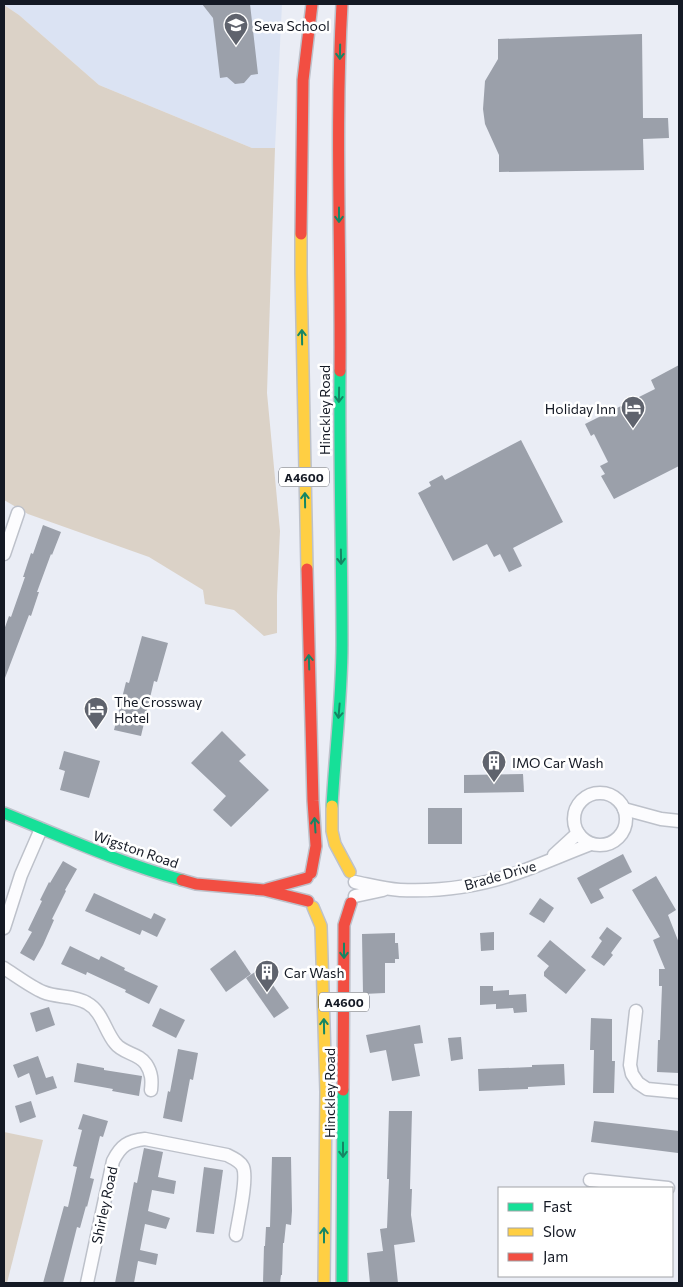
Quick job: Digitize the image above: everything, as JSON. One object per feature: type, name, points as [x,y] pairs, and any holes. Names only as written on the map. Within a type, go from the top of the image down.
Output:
[{"type":"main road","name":"Hinckley Road","points":[[309,875],[316,846],[308,623],[301,264],[303,80],[312,4]]},
{"type":"main road","name":"Hinckley Road","points":[[342,4],[339,139],[339,428],[342,644],[331,817],[332,831],[336,844],[352,877]]},
{"type":"main road","name":"Wigston Road","points":[[4,813],[110,857],[196,884],[264,890],[310,904],[323,913],[344,910],[353,900]]},
{"type":"main road","points":[[336,864],[341,866],[352,877]]},
{"type":"main road","points":[[309,875],[322,865]]},
{"type":"main road","name":"Wigston Road","points":[[264,890],[309,875]]},
{"type":"main road","name":"A4600","points":[[309,875],[305,890],[310,904]]},
{"type":"main road","name":"A4600","points":[[352,877],[353,900]]},
{"type":"main road","name":"Hinckley Road","points":[[342,1283],[344,924],[353,900]]},
{"type":"main road","name":"Hinckley Road","points":[[310,904],[321,926],[326,1092],[324,1283]]},
{"type":"street","points":[[4,554],[18,513]]},
{"type":"street","points":[[591,795],[612,796],[624,808],[626,823],[615,841],[609,844],[591,844],[578,833],[575,823],[576,811],[580,803],[591,795]]},
{"type":"street","points":[[624,808],[661,819]]},
{"type":"street","points":[[626,823],[661,819],[679,820]]},
{"type":"street","points":[[4,928],[8,898],[41,829]]},
{"type":"street","name":"Brade Drive","points":[[548,860],[578,833]]},
{"type":"street","name":"Brade Drive","points":[[352,877],[390,889],[421,890],[464,887],[505,877],[591,844]]},
{"type":"street","name":"Brade Drive","points":[[353,900],[390,889]]},
{"type":"street","points":[[4,968],[43,992],[82,1000],[89,1004],[99,1015],[116,1044],[121,1049],[144,1061],[152,1078],[151,1090]]},
{"type":"street","points":[[636,1011],[630,1065],[632,1074],[638,1083],[647,1089],[679,1092]]},
{"type":"street","name":"Shirley Road","points":[[87,1283],[114,1161],[118,1151],[126,1143],[134,1140],[145,1139],[227,1155],[239,1162],[244,1169],[244,1180],[236,1235]]},
{"type":"street","points":[[590,1180],[660,1187]]},
{"type":"shaded area","points":[[4,4],[282,4],[275,148],[252,148],[99,85]]},
{"type":"shaded area","points":[[4,5],[19,15],[99,85],[252,148],[275,148],[267,393],[280,531],[277,633],[264,636],[234,610],[205,604],[203,590],[149,557],[28,514],[4,500]]},
{"type":"shaded area","points":[[4,1132],[43,1140],[7,1283],[4,1283]]},
{"type":"building","name":"Seva School","points":[[202,4],[250,4],[258,74],[251,75],[244,83],[235,84],[227,77],[220,78],[213,18]]},
{"type":"building","points":[[642,34],[643,118],[668,118],[669,138],[643,139],[644,170],[499,172],[499,155],[485,124],[483,109],[485,81],[498,59],[498,39]]},
{"type":"building","name":"Holiday Inn","points":[[679,365],[679,466],[614,499],[601,476],[605,474],[600,466],[608,462],[594,434],[591,436],[585,424],[655,389],[651,380]]},
{"type":"building","points":[[521,440],[563,522],[513,548],[522,566],[509,572],[500,554],[494,557],[487,544],[453,561],[418,493],[431,486],[429,482],[442,475],[445,480]]},
{"type":"building","points":[[43,525],[61,532],[37,592],[39,592],[31,616],[29,615],[5,678],[4,630],[9,616],[11,617],[31,553],[33,554]]},
{"type":"building","points":[[142,636],[168,643],[157,682],[154,681],[141,736],[114,730],[126,682],[129,683]]},
{"type":"building","points":[[222,731],[246,755],[239,761],[269,790],[231,827],[213,810],[226,796],[191,763]]},
{"type":"building","points":[[64,751],[100,761],[89,798],[60,790],[65,771],[59,769]]},
{"type":"building","name":"IMO Car Wash","points":[[523,774],[524,792],[464,793],[464,775]]},
{"type":"building","points":[[428,808],[462,808],[462,844],[428,844]]},
{"type":"building","points":[[623,854],[632,872],[599,889],[604,898],[591,904],[577,878]]},
{"type":"building","points":[[63,861],[77,869],[65,890],[52,919],[54,920],[34,961],[20,953],[32,932],[28,930],[42,901],[40,900]]},
{"type":"building","points":[[656,876],[676,910],[668,915],[679,943],[679,1073],[657,1072],[662,986],[659,986],[659,969],[665,969],[653,940],[660,937],[632,890]]},
{"type":"building","points":[[94,893],[151,919],[154,913],[166,919],[157,937],[142,930],[140,935],[85,911]]},
{"type":"building","points":[[540,898],[554,908],[544,923],[529,914]]},
{"type":"building","points":[[607,927],[622,938],[611,953],[613,955],[604,966],[591,957],[602,941],[599,938]]},
{"type":"building","points":[[494,932],[494,950],[481,951],[480,933]]},
{"type":"building","points":[[395,933],[395,943],[398,943],[399,959],[395,959],[395,963],[385,963],[385,993],[363,994],[362,934]]},
{"type":"building","points":[[550,940],[586,970],[566,994],[544,976],[544,972],[549,966],[537,956]]},
{"type":"building","points":[[70,946],[99,960],[101,956],[125,968],[124,970],[158,986],[149,1004],[125,992],[126,990],[87,972],[86,975],[61,964]]},
{"type":"building","points":[[235,950],[251,974],[226,992],[210,969]]},
{"type":"building","name":"Car Wash","points":[[261,968],[289,1008],[274,1018],[246,978]]},
{"type":"building","points":[[480,986],[493,986],[493,991],[509,990],[509,995],[526,994],[527,1012],[514,1013],[513,1008],[496,1009],[496,1004],[480,1005]]},
{"type":"building","points":[[49,1007],[55,1025],[36,1032],[30,1013]]},
{"type":"building","points":[[160,1008],[185,1020],[176,1038],[152,1026]]},
{"type":"building","points":[[591,1018],[612,1019],[612,1061],[615,1061],[614,1093],[593,1093],[594,1050],[590,1050]]},
{"type":"building","points":[[420,1025],[423,1043],[414,1044],[420,1076],[392,1081],[386,1050],[370,1053],[366,1035]]},
{"type":"building","points":[[461,1037],[463,1059],[451,1061],[448,1038]]},
{"type":"building","points":[[178,1049],[198,1053],[193,1080],[190,1079],[182,1122],[163,1118]]},
{"type":"building","points":[[38,1056],[46,1078],[53,1076],[57,1088],[36,1095],[29,1073],[18,1078],[13,1065]]},
{"type":"building","points":[[77,1063],[104,1068],[104,1070],[142,1076],[139,1096],[74,1082]]},
{"type":"building","points":[[564,1064],[565,1085],[479,1091],[478,1069]]},
{"type":"building","points":[[31,1101],[36,1117],[20,1123],[15,1106]]},
{"type":"building","points":[[389,1111],[412,1111],[410,1189],[412,1189],[411,1215],[415,1242],[394,1245],[398,1283],[370,1283],[367,1253],[383,1251],[380,1229],[387,1228]]},
{"type":"building","points":[[83,1114],[108,1121],[103,1137],[100,1136],[90,1178],[94,1179],[87,1207],[80,1228],[77,1227],[63,1283],[43,1283],[64,1206],[68,1207],[77,1167],[73,1166],[82,1130],[78,1129]]},
{"type":"building","points":[[594,1121],[679,1131],[678,1153],[591,1142]]},
{"type":"building","points":[[144,1148],[163,1152],[158,1177],[176,1181],[174,1194],[152,1190],[148,1211],[170,1218],[166,1229],[145,1224],[140,1250],[158,1254],[156,1265],[138,1261],[134,1283],[115,1283],[134,1182],[137,1183]]},
{"type":"building","points":[[272,1157],[291,1157],[291,1225],[286,1224],[280,1283],[263,1283],[266,1227],[270,1227]]},
{"type":"building","points":[[204,1167],[223,1170],[214,1234],[196,1232]]},
{"type":"traffic: fast","points":[[332,806],[342,664],[340,371]]},
{"type":"traffic: fast","points":[[4,813],[114,858],[182,880]]},
{"type":"traffic: fast","points":[[342,1283],[343,1090]]},
{"type":"traffic: slow","points":[[301,234],[307,569]]},
{"type":"traffic: slow","points":[[332,806],[332,831],[335,844],[350,872]]},
{"type":"traffic: slow","points":[[313,907],[321,926],[326,1092],[324,1283]]},
{"type":"traffic: jam","points":[[301,234],[303,80],[312,4]]},
{"type":"traffic: jam","points":[[340,371],[339,96],[342,4]]},
{"type":"traffic: jam","points":[[307,569],[313,801],[316,846],[311,873]]},
{"type":"traffic: jam","points":[[267,889],[307,878]]},
{"type":"traffic: jam","points":[[182,880],[196,884],[264,890],[308,901]]},
{"type":"traffic: jam","points":[[343,1090],[344,925],[351,903]]},
{"type":"place","name":"Seva School","points":[[236,46]]},
{"type":"place","name":"Holiday Inn","points":[[633,429]]},
{"type":"place","name":"The Crossway Hotel","points":[[96,730]]},
{"type":"place","name":"IMO Car Wash","points":[[494,783]]},
{"type":"place","name":"Car Wash","points":[[267,993]]}]
